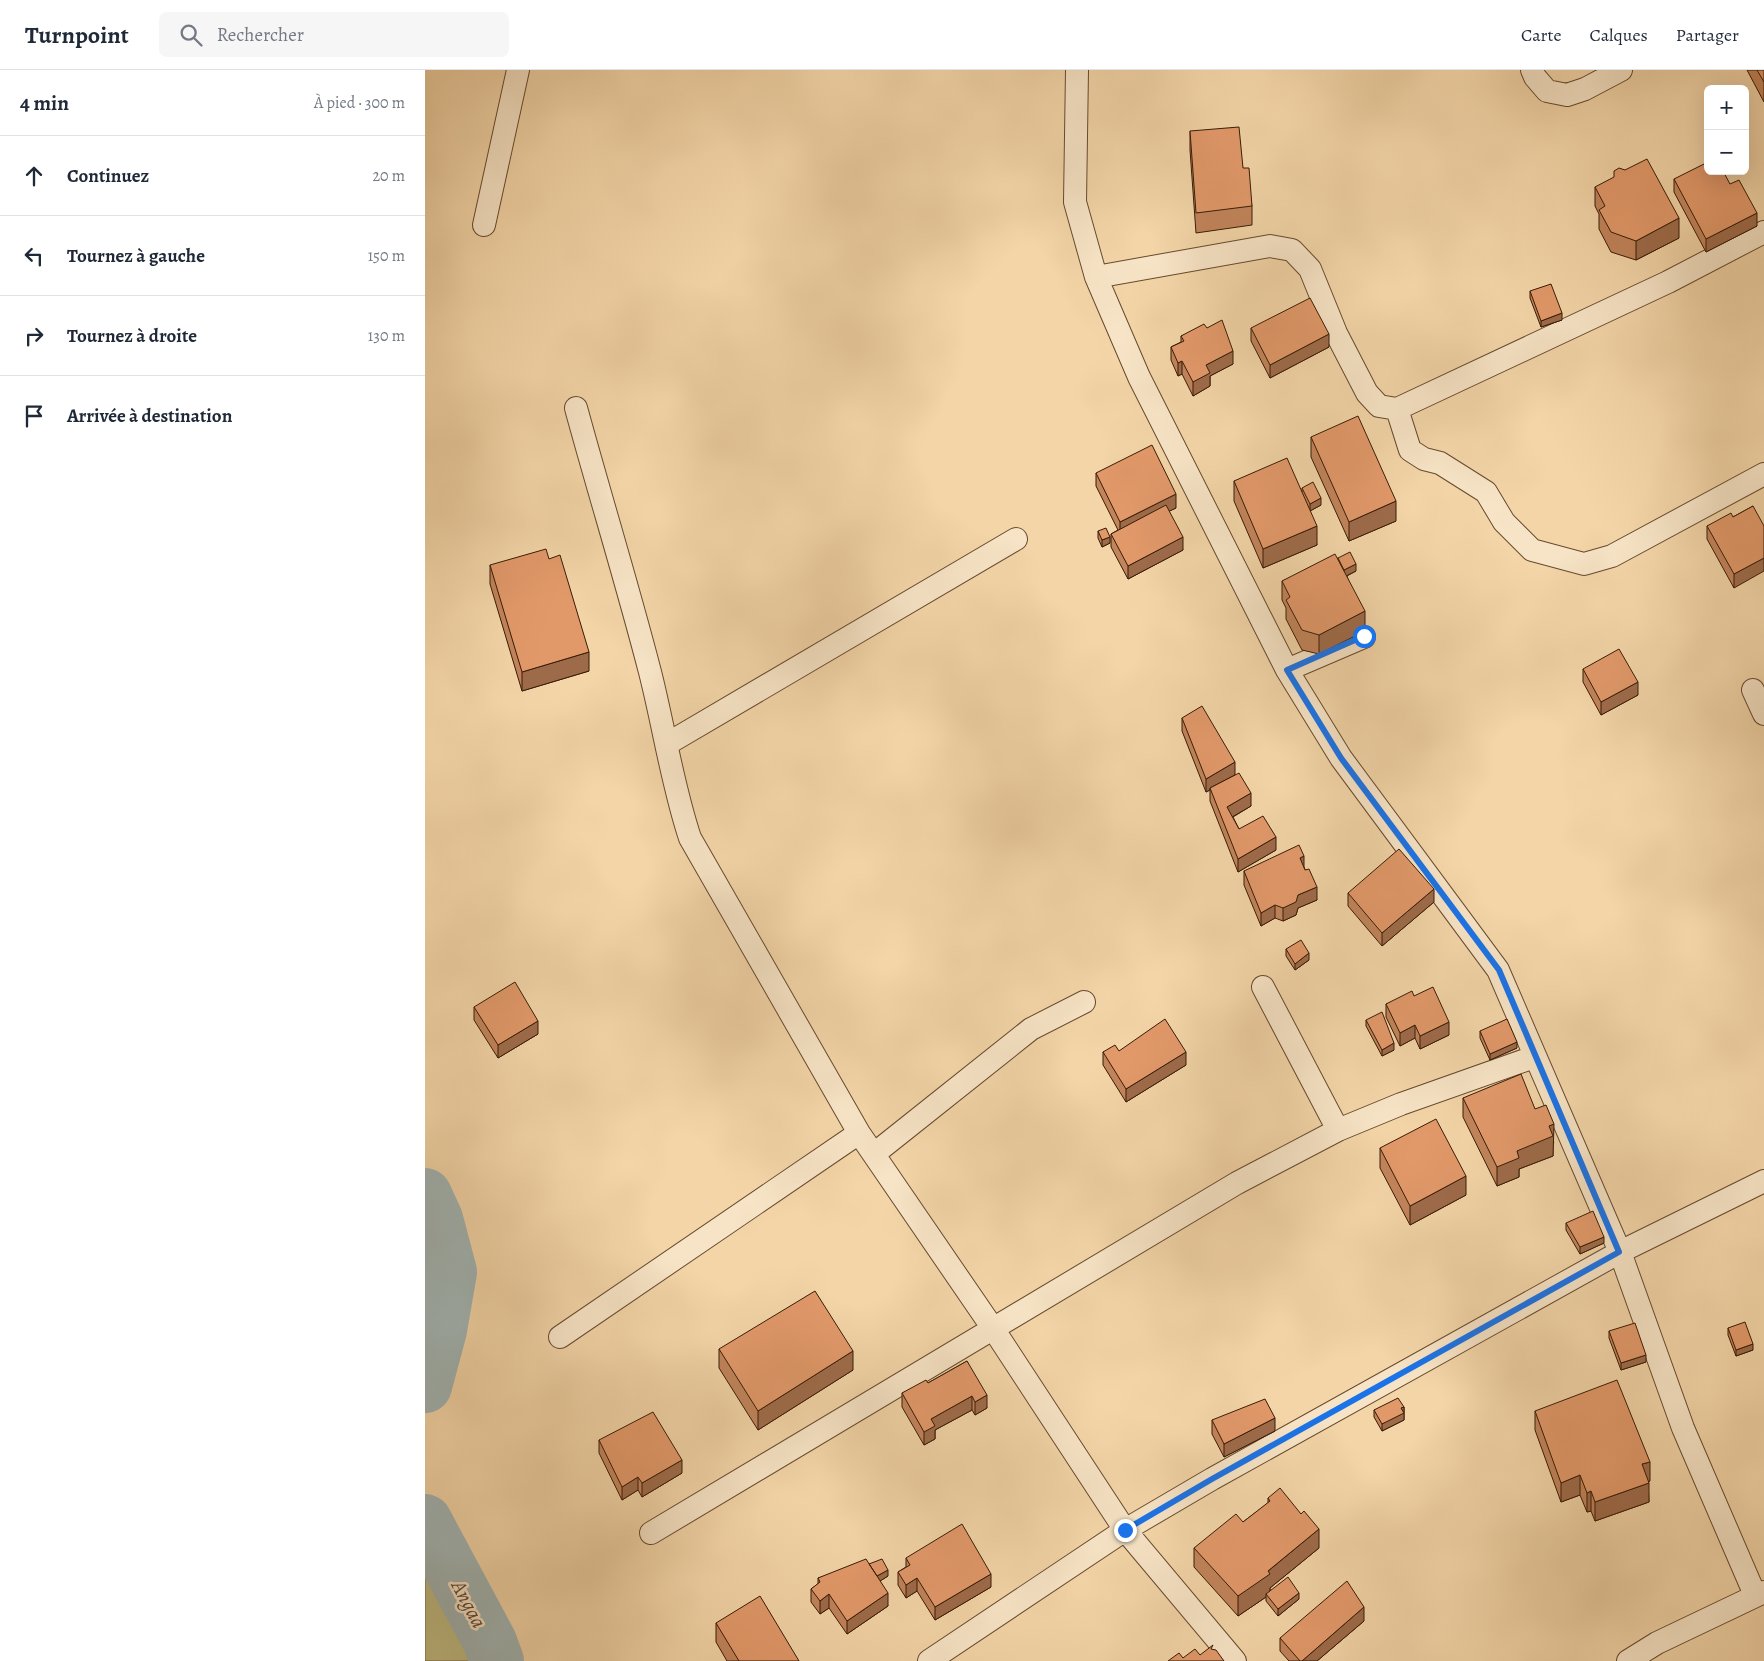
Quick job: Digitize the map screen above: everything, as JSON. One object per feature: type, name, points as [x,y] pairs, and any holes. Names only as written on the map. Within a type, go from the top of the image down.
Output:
[{"type":"street","points":[[484,225],[518,70]]},
{"type":"street","points":[[1077,70],[1075,202],[1096,277],[1139,377],[1287,670],[1341,758],[1499,970],[1534,1057],[1619,1252],[1683,1428],[1759,1593],[1657,1643],[1628,1661]]},
{"type":"street","points":[[1533,70],[1535,77],[1547,92],[1567,95],[1585,89],[1621,70]]},
{"type":"street","points":[[1096,277],[1270,246],[1292,250],[1310,269],[1336,333],[1367,392],[1379,406],[1397,409],[1668,282],[1764,232]]},
{"type":"street","points":[[576,408],[649,670],[667,744],[679,806],[690,838],[859,1133],[993,1330],[1125,1530],[1235,1661]]},
{"type":"street","points":[[1397,409],[1410,450],[1424,459],[1440,463],[1486,492],[1504,522],[1533,550],[1584,564],[1612,556],[1764,474]]},
{"type":"street","points":[[667,744],[1016,539]]},
{"type":"street","points":[[1287,670],[1364,636]]},
{"type":"street","points":[[1753,690],[1764,714]]},
{"type":"street","points":[[1263,987],[1338,1130]]},
{"type":"street","points":[[874,1154],[1031,1029],[1084,1002]]},
{"type":"street","points":[[651,1533],[1237,1183],[1338,1130],[1401,1104],[1534,1057]]},
{"type":"street","points":[[560,1337],[859,1133]]},
{"type":"street","points":[[929,1661],[1125,1530],[1212,1479],[1619,1252],[1764,1181]]},
{"type":"shaded area","points":[[425,1195],[436,1219],[450,1272],[440,1330],[425,1386]]},
{"type":"shaded area","points":[[425,1521],[490,1642],[497,1661],[425,1661]]},
{"type":"building","points":[[1757,70],[1764,70],[1764,82]]},
{"type":"building","points":[[1239,127],[1243,168],[1249,168],[1252,206],[1196,213],[1190,131]]},
{"type":"building","points":[[1647,159],[1679,218],[1636,241],[1611,232],[1599,210],[1605,206],[1595,187],[1614,177],[1614,171],[1619,168],[1625,170]]},
{"type":"building","points":[[1704,164],[1704,175],[1725,175],[1730,184],[1739,180],[1757,213],[1706,239],[1674,179]]},
{"type":"building","points":[[1551,284],[1562,313],[1541,321],[1530,291]]},
{"type":"building","points":[[1310,298],[1329,334],[1270,365],[1251,328]]},
{"type":"building","points":[[1222,320],[1233,351],[1206,365],[1210,373],[1193,382],[1182,361],[1178,363],[1171,347],[1184,341],[1181,336],[1204,324],[1207,328]]},
{"type":"building","points":[[1358,416],[1396,501],[1349,522],[1311,437]]},
{"type":"building","points":[[1152,445],[1176,494],[1120,522],[1096,473]]},
{"type":"building","points":[[1287,458],[1317,526],[1263,549],[1234,481]]},
{"type":"building","points":[[1313,482],[1321,498],[1310,504],[1302,488]]},
{"type":"building","points":[[1166,505],[1183,537],[1128,566],[1111,534]]},
{"type":"building","points":[[1753,506],[1764,526],[1764,558],[1734,574],[1707,526],[1731,513],[1733,517]]},
{"type":"building","points":[[1106,528],[1110,537],[1102,540],[1098,531]]},
{"type":"building","points":[[546,549],[549,559],[560,555],[589,652],[522,672],[490,565]]},
{"type":"building","points":[[1350,552],[1356,564],[1344,570],[1338,558]]},
{"type":"building","points":[[1335,554],[1365,611],[1319,635],[1302,630],[1286,600],[1290,597],[1282,581]]},
{"type":"building","points":[[1619,649],[1638,682],[1601,702],[1583,669]]},
{"type":"building","points":[[1202,706],[1235,762],[1206,779],[1182,718]]},
{"type":"building","points":[[1239,773],[1251,793],[1227,807],[1239,829],[1263,816],[1276,837],[1238,859],[1210,788]]},
{"type":"building","points":[[1299,845],[1304,856],[1300,858],[1305,870],[1309,869],[1317,887],[1298,895],[1296,902],[1283,908],[1275,905],[1261,913],[1244,871]]},
{"type":"building","points":[[1399,849],[1434,889],[1382,933],[1348,893]]},
{"type":"building","points":[[1301,940],[1309,953],[1295,964],[1286,949]]},
{"type":"building","points":[[515,982],[538,1021],[498,1045],[474,1007]]},
{"type":"building","points":[[1433,987],[1449,1022],[1420,1036],[1415,1025],[1400,1033],[1386,1004],[1412,991],[1414,996]]},
{"type":"building","points":[[1382,1012],[1394,1043],[1382,1050],[1366,1020]]},
{"type":"building","points":[[1165,1019],[1186,1052],[1126,1089],[1103,1052],[1115,1045],[1119,1051]]},
{"type":"building","points":[[1507,1019],[1517,1042],[1490,1054],[1480,1031]]},
{"type":"building","points":[[1521,1074],[1535,1109],[1546,1105],[1554,1124],[1549,1126],[1553,1136],[1517,1151],[1519,1158],[1497,1167],[1463,1098]]},
{"type":"building","points":[[1436,1119],[1466,1176],[1410,1206],[1380,1148]]},
{"type":"building","points":[[1593,1211],[1604,1237],[1580,1247],[1566,1223]]},
{"type":"building","points":[[815,1291],[853,1351],[758,1411],[719,1349]]},
{"type":"building","points":[[1745,1322],[1753,1344],[1736,1350],[1728,1328]]},
{"type":"building","points":[[1635,1323],[1646,1355],[1621,1363],[1609,1331]]},
{"type":"building","points":[[967,1361],[987,1395],[975,1402],[972,1396],[931,1419],[935,1426],[924,1432],[902,1393],[926,1380],[928,1383]]},
{"type":"building","points":[[1617,1380],[1650,1462],[1642,1464],[1649,1483],[1595,1502],[1591,1491],[1587,1493],[1580,1475],[1561,1483],[1535,1411]]},
{"type":"building","points":[[1398,1398],[1404,1407],[1401,1408],[1404,1413],[1382,1424],[1374,1410]]},
{"type":"building","points":[[1265,1399],[1275,1418],[1224,1444],[1212,1420]]},
{"type":"building","points":[[653,1412],[682,1460],[642,1483],[638,1477],[622,1487],[599,1440]]},
{"type":"building","points":[[1280,1488],[1301,1514],[1304,1511],[1319,1529],[1268,1571],[1270,1574],[1238,1596],[1194,1548],[1236,1514],[1243,1522],[1270,1501],[1268,1498]]},
{"type":"building","points":[[962,1524],[991,1574],[935,1607],[917,1578],[906,1585],[898,1572],[910,1565],[906,1558]]},
{"type":"building","points":[[866,1559],[888,1593],[847,1621],[829,1594],[820,1601],[811,1589],[820,1582],[818,1578]]},
{"type":"building","points":[[882,1559],[888,1570],[877,1576],[869,1564]]},
{"type":"building","points":[[1288,1577],[1299,1593],[1278,1609],[1266,1594]]},
{"type":"building","points":[[1347,1581],[1364,1607],[1300,1661],[1280,1638]]},
{"type":"building","points":[[760,1596],[799,1661],[739,1661],[716,1623]]},
{"type":"building","points":[[1213,1645],[1211,1649],[1216,1650],[1224,1661],[1168,1661],[1179,1653],[1183,1658],[1195,1649],[1200,1655]]},
{"type":"waterway","name":"Angaa","points":[[425,1195],[436,1219],[450,1272],[440,1330],[425,1386]]},
{"type":"waterway","name":"Angaa","points":[[425,1521],[490,1642],[497,1661]]},
{"type":"route","points":[[1125,1530],[1212,1479],[1619,1252],[1534,1057],[1499,970],[1341,758],[1287,670],[1364,636]]}]
